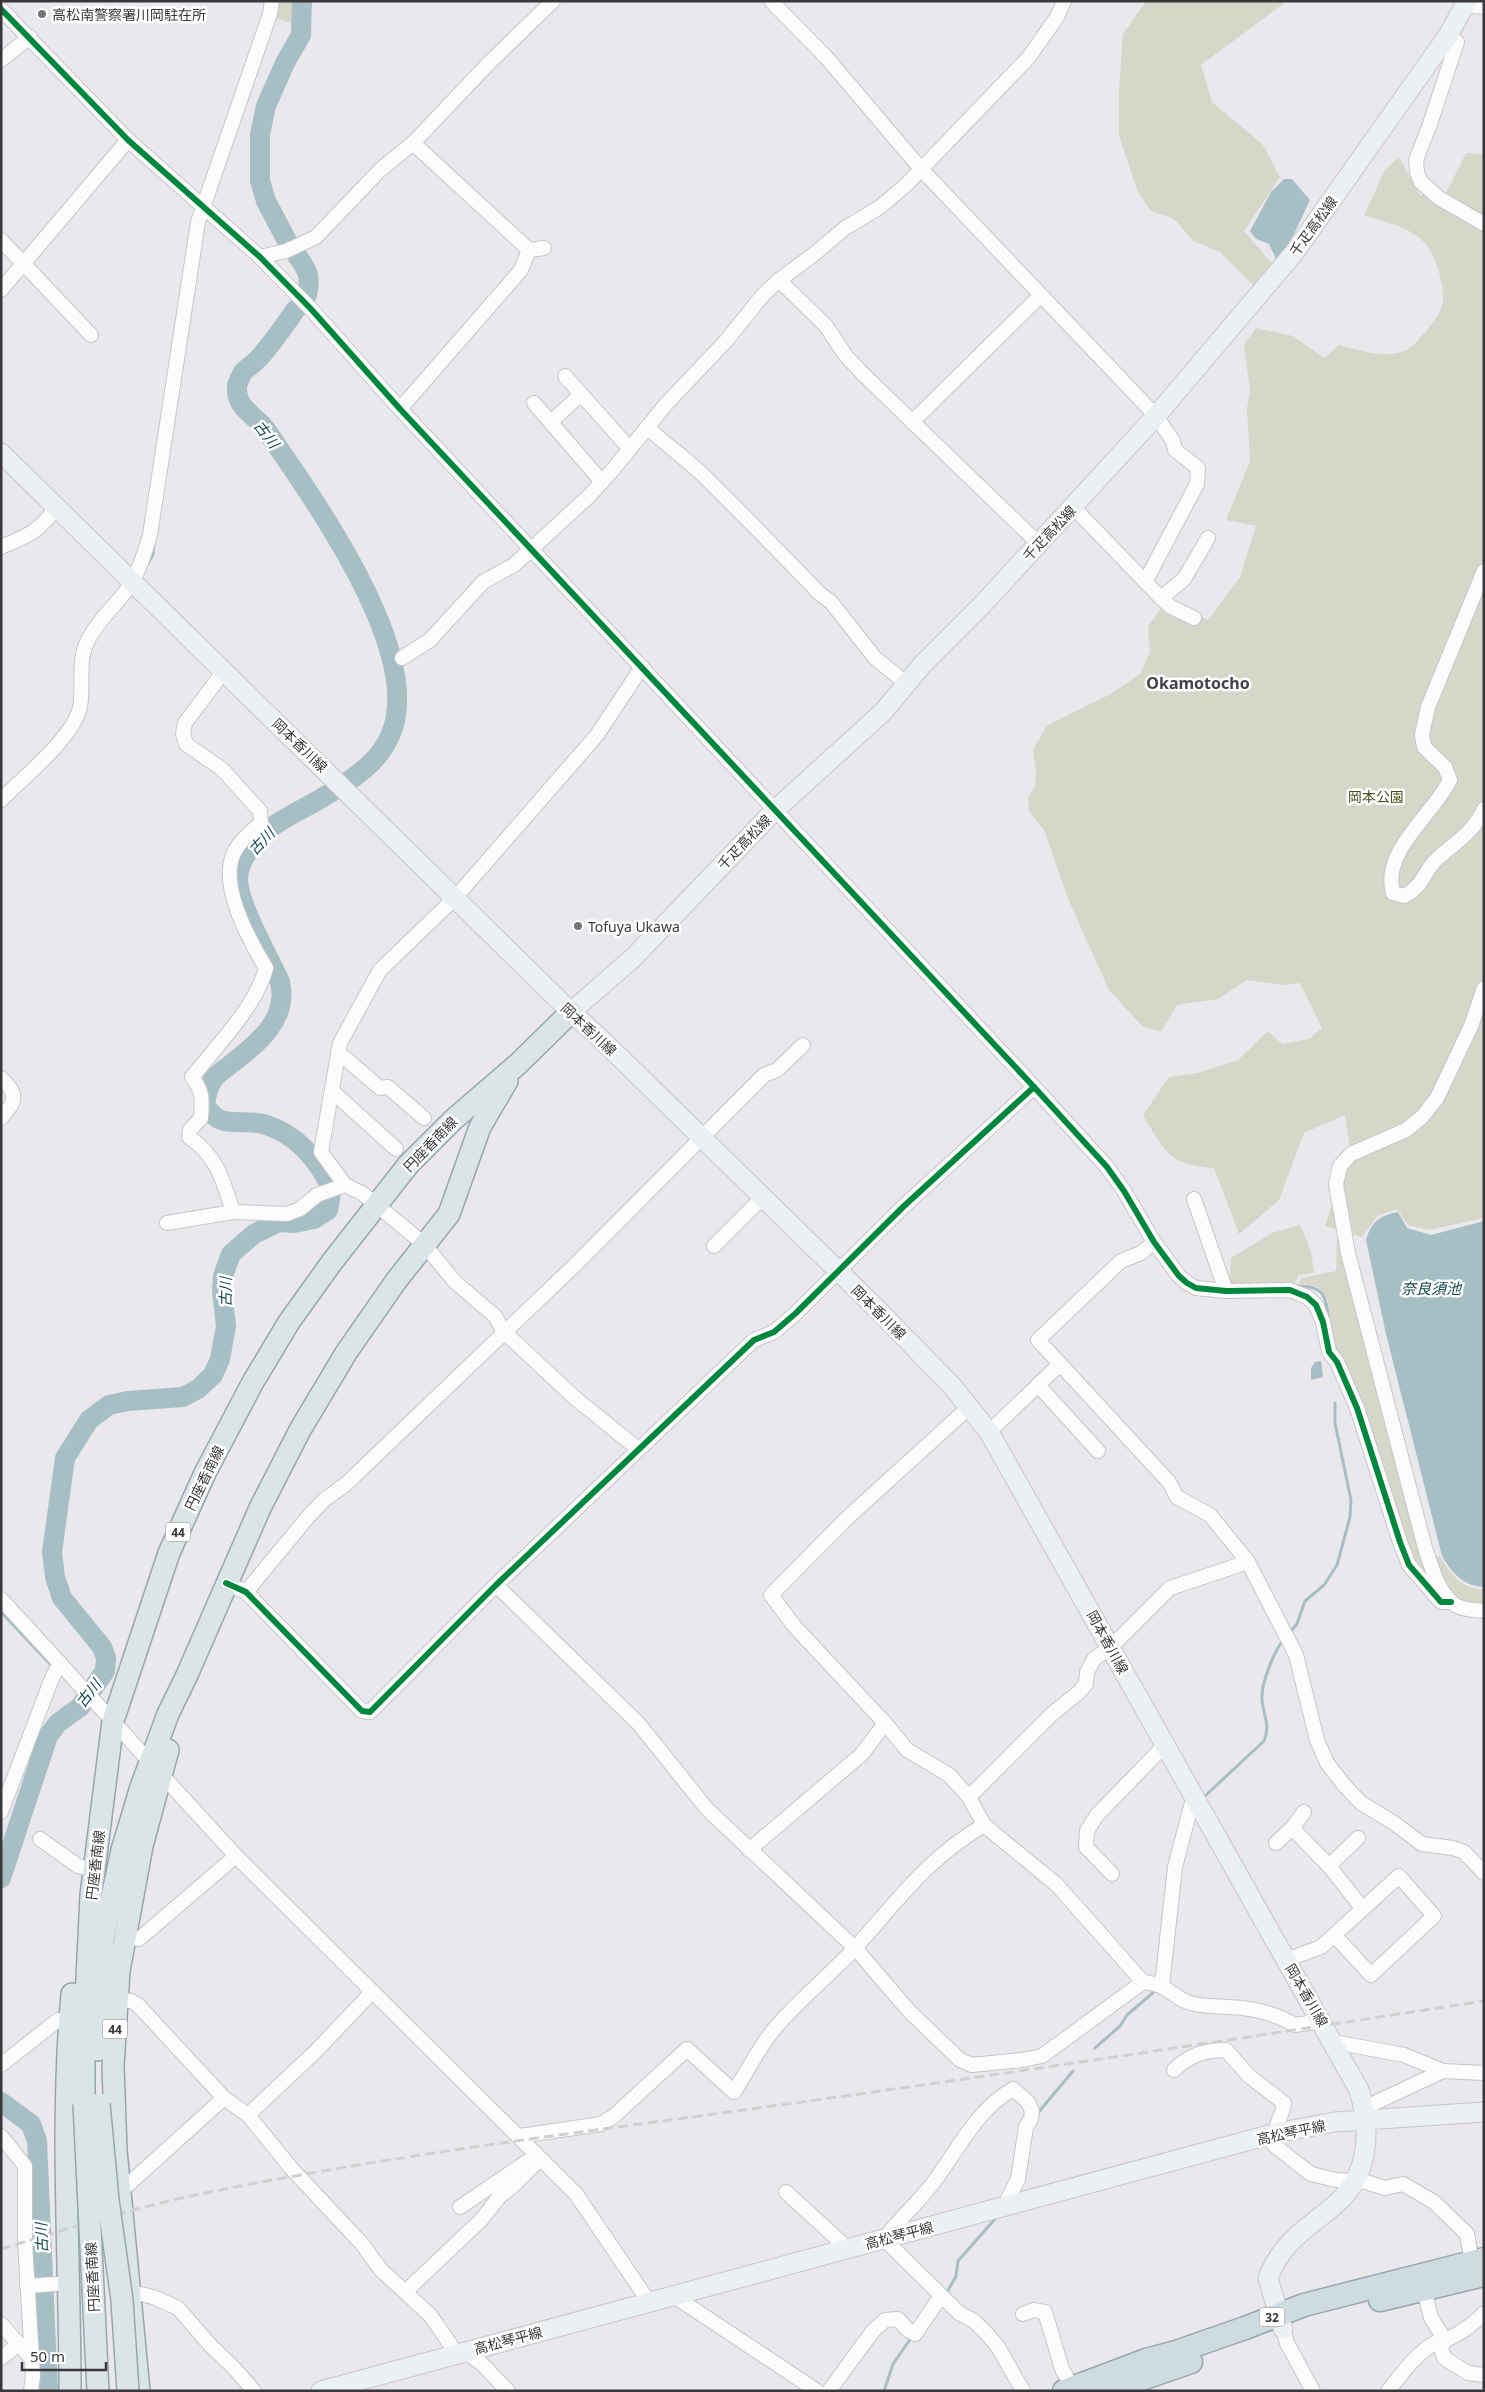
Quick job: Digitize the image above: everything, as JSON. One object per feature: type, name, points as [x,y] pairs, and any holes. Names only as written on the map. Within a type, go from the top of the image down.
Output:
[{"type":"highway","name":"32","points":[[1074,2390],[1280,2322],[1424,2290],[1480,2265]]},
{"type":"highway","name":"32","points":[[1107,2391],[1280,2322],[1304,2305],[1480,2265]]},
{"type":"main road","name":"千疋高松線","points":[[571,1012],[634,957],[775,810],[883,712],[906,683],[1039,544],[1156,416],[1294,253],[1449,34],[1472,5]]},
{"type":"main road","name":"岡本香川線","points":[[1,453],[838,1271],[971,1408],[989,1432],[1360,2090],[1365,2114],[1365,2157],[1355,2180],[1338,2202],[1293,2238],[1273,2266],[1268,2284],[1280,2322]]},
{"type":"main road","name":"円座香南線","points":[[92,2104],[84,2032],[91,1895],[113,1721],[169,1553],[209,1465],[289,1322],[376,1204],[408,1166],[453,1120],[518,1064],[571,1012]]},
{"type":"main road","name":"円座香南線","points":[[98,2391],[87,2187],[92,2104],[91,2018],[106,1926],[122,1850],[156,1768],[187,1675],[260,1508],[300,1430],[346,1353],[424,1244],[449,1214],[480,1127],[518,1064]]},
{"type":"main road","name":"44","points":[[139,2391],[132,2292],[116,2150],[113,2066],[118,1971],[156,1768]]},
{"type":"main road","name":"44","points":[[70,2391],[64,2283],[65,2121],[70,2021],[81,1916],[91,1895]]},
{"type":"main road","name":"44","points":[[92,2104],[122,2300],[128,2391]]},
{"type":"main road","name":"高松琴平線","points":[[321,2391],[1272,2134],[1335,2122],[1365,2114],[1484,2112]]},
{"type":"main road","name":"44","points":[[86,2391],[87,2187]]},
{"type":"street","points":[[1,800],[62,740],[75,722],[80,706],[81,664],[85,645],[132,582],[150,535],[198,222],[202,205],[243,92],[272,1]]},
{"type":"street","points":[[260,257],[286,251],[316,237],[380,170],[413,142],[489,63],[553,1]]},
{"type":"street","points":[[771,1],[826,57],[921,169],[1156,416],[1173,441],[1175,450],[1198,468],[1197,484],[1145,582]]},
{"type":"street","points":[[402,658],[430,640],[483,582],[514,565],[561,524],[602,482],[647,427],[779,280],[845,228],[880,207],[921,169],[1029,57],[1057,17],[1064,1]]},
{"type":"street","points":[[1,9],[128,140],[260,257],[311,309],[400,409],[532,548],[1107,1167],[1124,1191],[1154,1242],[1179,1276],[1196,1288],[1226,1291],[1290,1290],[1307,1297],[1316,1305],[1323,1322],[1329,1352],[1337,1362],[1357,1408],[1409,1565],[1441,1602],[1451,1602]]},
{"type":"street","points":[[1449,34],[1456,42],[1429,127],[1418,152],[1416,161],[1417,172],[1421,182],[1439,198],[1484,224]]},
{"type":"street","points":[[1,60],[30,37]]},
{"type":"street","points":[[1,290],[128,140]]},
{"type":"street","points":[[413,142],[530,250]]},
{"type":"street","points":[[1,240],[91,335]]},
{"type":"street","points":[[530,250],[544,248]]},
{"type":"street","points":[[400,409],[521,270],[530,250]]},
{"type":"street","points":[[779,280],[826,326],[846,356],[864,376],[1039,544]]},
{"type":"street","points":[[912,422],[1041,295]]},
{"type":"street","points":[[565,376],[630,449]]},
{"type":"street","points":[[551,422],[581,394]]},
{"type":"street","points":[[534,403],[602,482]]},
{"type":"street","points":[[647,427],[706,478],[730,504],[746,515],[819,594],[831,602],[875,658],[906,683]]},
{"type":"street","points":[[1073,507],[1161,598],[1171,607],[1194,618]]},
{"type":"street","points":[[1,547],[22,540],[35,532],[56,508]]},
{"type":"street","points":[[1161,598],[1184,579],[1208,538]]},
{"type":"street","points":[[1484,571],[1428,707],[1424,724],[1424,747],[1445,767],[1450,780],[1400,848],[1390,874],[1392,893],[1404,896],[1413,892],[1422,883],[1432,865],[1474,828],[1484,809]]},
{"type":"street","points":[[342,1187],[321,1152],[338,1052],[340,1043],[380,970],[455,898],[597,736],[642,667]]},
{"type":"street","points":[[224,671],[185,723],[183,734],[186,744],[192,750],[222,769],[260,811],[261,823],[244,838],[233,855],[229,879],[235,904],[255,950],[266,968],[263,978],[243,1011],[192,1077],[201,1089],[201,1118],[190,1130],[189,1137],[204,1148],[219,1169],[233,1212]]},
{"type":"street","points":[[1484,988],[1471,1026],[1436,1098],[1422,1116],[1406,1130],[1350,1154],[1340,1166],[1336,1184],[1348,1253],[1425,1548],[1437,1583],[1451,1602],[1459,1607],[1484,1611]]},
{"type":"street","points":[[246,1592],[324,1500],[346,1484],[504,1332],[764,1075],[777,1070],[803,1045]]},
{"type":"street","points":[[338,1052],[380,1088],[388,1087],[424,1118]]},
{"type":"street","points":[[1,1078],[14,1093],[14,1100],[1,1118]]},
{"type":"street","points":[[226,1583],[246,1592],[362,1711],[370,1712],[496,1585],[638,1449],[754,1340],[774,1332],[796,1312],[903,1207],[1034,1087]]},
{"type":"street","points":[[332,1090],[396,1149]]},
{"type":"street","points":[[167,1223],[233,1212],[287,1214],[300,1209],[317,1195],[342,1187],[362,1194],[424,1244],[455,1282],[495,1316],[504,1332],[575,1398],[638,1449]]},
{"type":"street","points":[[714,1246],[763,1197]]},
{"type":"street","points":[[1194,1199],[1226,1291]]},
{"type":"street","points":[[1154,1242],[1141,1253],[1121,1261],[1038,1340],[1169,1482],[1178,1497],[1210,1514],[1248,1562],[1276,1613],[1284,1636],[1296,1655],[1316,1740],[1327,1763],[1344,1785],[1361,1803],[1394,1823],[1422,1844],[1453,1848],[1464,1852],[1484,1872]]},
{"type":"street","points":[[989,1432],[1060,1364]]},
{"type":"street","points":[[1038,1385],[1098,1451]]},
{"type":"street","points":[[971,1408],[966,1410],[845,1520],[772,1595],[795,1627],[885,1723],[907,1750],[949,1775],[969,1797],[984,1825],[1057,1885],[1143,1982],[1162,1985],[1187,2002],[1212,2007],[1262,2011],[1283,2018],[1295,2025],[1322,2021]]},
{"type":"street","points":[[969,1797],[1052,1714],[1078,1693],[1086,1684],[1087,1672],[1094,1660],[1111,1647],[1170,1588],[1248,1562]]},
{"type":"street","points":[[496,1585],[639,1724],[707,1809],[855,1948],[909,2011],[960,2060],[972,2065],[1042,2056],[1143,1982]]},
{"type":"street","points":[[1,1599],[236,1856],[520,2136],[538,2157],[576,2194],[649,2302]]},
{"type":"street","points":[[1,1812],[52,1678],[60,1663]]},
{"type":"street","points":[[750,1850],[862,1754],[885,1723]]},
{"type":"street","points":[[1112,1874],[1086,1847],[1087,1831],[1097,1815],[1122,1787],[1165,1744]]},
{"type":"street","points":[[1162,1985],[1175,1868],[1191,1806],[1196,1801]]},
{"type":"street","points":[[1276,1843],[1292,1828],[1304,1812]]},
{"type":"street","points":[[520,2136],[601,2124],[614,2116],[686,2049],[734,2092],[774,2029],[855,1948],[886,1910],[936,1858],[957,1840],[984,1825]]},
{"type":"street","points":[[1292,1828],[1329,1866],[1363,1909]]},
{"type":"street","points":[[1329,1866],[1358,1838]]},
{"type":"street","points":[[40,1839],[78,1866],[94,1870]]},
{"type":"street","points":[[125,1938],[139,1939],[236,1856]]},
{"type":"street","points":[[1286,1960],[1321,1947],[1399,1876],[1434,1916],[1371,1976],[1334,1936]]},
{"type":"street","points":[[248,2115],[317,2050],[372,1992]]},
{"type":"street","points":[[117,1999],[131,2001],[138,2005],[224,2098],[248,2115],[291,2168],[362,2244],[375,2263],[430,2315],[461,2353],[482,2364],[508,2391]]},
{"type":"street","points":[[1,2065],[58,2020],[70,2021]]},
{"type":"street","points":[[1334,2042],[1404,2055],[1443,2071],[1484,2072]]},
{"type":"street","points":[[1174,2070],[1194,2055],[1214,2050],[1226,2050],[1249,2076],[1284,2103],[1283,2111],[1276,2121],[1272,2134],[1275,2146],[1312,2174],[1336,2180],[1355,2180],[1385,2188],[1403,2184],[1434,2202],[1467,2234],[1480,2265]]},
{"type":"street","points":[[1365,2114],[1443,2071]]},
{"type":"street","points":[[1004,2207],[1018,2179],[1024,2135],[1032,2111],[1028,2102],[1013,2089],[998,2097],[972,2126],[932,2184],[884,2239],[959,2313],[974,2322],[987,2334],[998,2347],[1024,2391]]},
{"type":"street","points":[[121,2191],[224,2098]]},
{"type":"street","points":[[1,2136],[25,2166],[33,2376],[31,2391]]},
{"type":"street","points":[[405,2292],[481,2220],[500,2196],[513,2186],[538,2157]]},
{"type":"street","points":[[460,2207],[538,2157]]},
{"type":"street","points":[[786,2192],[847,2248]]},
{"type":"street","points":[[30,2285],[64,2283]]},
{"type":"street","points":[[1424,2290],[1431,2318],[1445,2340]]},
{"type":"street","points":[[132,2292],[153,2297],[178,2308],[210,2346],[234,2368],[254,2391]]},
{"type":"street","points":[[674,2296],[817,2391]]},
{"type":"street","points":[[829,2391],[873,2331],[885,2320],[898,2319],[908,2330],[915,2334],[942,2296]]},
{"type":"street","points":[[1023,2314],[1034,2310],[1045,2312],[1062,2369],[1074,2390]]},
{"type":"street","points":[[1388,2391],[1405,2369],[1435,2343],[1445,2340],[1484,2313]]},
{"type":"street","points":[[1280,2322],[1287,2343],[1313,2391]]},
{"type":"street","points":[[1,2324],[31,2358]]},
{"type":"street","points":[[1445,2340],[1441,2348],[1444,2358],[1468,2373],[1484,2375]]},
{"type":"street","points":[[1,2358],[18,2344]]},
{"type":"green space","points":[[279,1],[298,1],[298,24],[295,31],[293,24],[276,18]]},
{"type":"green space","points":[[1146,1],[1287,1],[1201,65],[1212,102],[1263,145],[1280,177],[1244,231],[1273,265],[1257,289],[1220,252],[1193,241],[1174,219],[1151,211],[1138,192],[1119,136],[1119,91],[1123,34]]},
{"type":"green space","name":"岡本公園","points":[[1466,153],[1484,154],[1484,1218],[1429,1230],[1408,1225],[1397,1209],[1377,1216],[1362,1237],[1325,1226],[1350,1148],[1345,1115],[1304,1133],[1279,1200],[1239,1234],[1214,1168],[1187,1164],[1170,1154],[1163,1147],[1143,1115],[1169,1077],[1198,1073],[1238,1060],[1268,1031],[1282,1044],[1309,1039],[1322,1028],[1300,983],[1284,985],[1247,980],[1218,999],[1177,1005],[1161,1032],[1142,1026],[1109,990],[1069,901],[1044,830],[1029,811],[1028,797],[1035,786],[1036,772],[1033,750],[1047,725],[1109,695],[1140,674],[1150,652],[1148,627],[1166,601],[1208,620],[1240,577],[1256,526],[1226,520],[1250,461],[1247,408],[1250,391],[1244,345],[1256,328],[1293,336],[1324,358],[1339,345],[1373,353],[1399,353],[1411,347],[1432,323],[1442,306],[1443,292],[1437,267],[1428,247],[1408,230],[1364,215],[1385,170],[1399,157],[1420,195],[1445,195]]},
{"type":"green space","points":[[1300,1225],[1311,1251],[1314,1273],[1299,1275],[1293,1285],[1229,1286],[1231,1258],[1272,1233]]},
{"type":"green space","points":[[1337,1236],[1351,1278],[1424,1567],[1431,1582],[1418,1573],[1334,1348],[1328,1300],[1318,1287],[1299,1283],[1301,1278],[1336,1271]]},
{"type":"green space","points":[[1440,1556],[1453,1575],[1463,1583],[1469,1587],[1484,1590],[1484,1607],[1474,1606],[1453,1598],[1433,1558]]},
{"type":"water","points":[[1284,179],[1292,179],[1310,200],[1294,234],[1277,261],[1269,244],[1256,239],[1250,231],[1271,192]]},
{"type":"water","name":"奈良須池","points":[[1398,1212],[1407,1228],[1431,1235],[1484,1221],[1484,1587],[1470,1584],[1459,1578],[1442,1556],[1386,1334],[1366,1240],[1377,1220]]},
{"type":"water","points":[[1321,1361],[1323,1377],[1311,1380],[1311,1368],[1315,1362]]},
{"type":"waterway","name":"古川","points":[[287,241],[266,201],[260,181],[260,134],[266,106],[285,63],[301,35],[302,1]]},
{"type":"waterway","name":"古川","points":[[298,257],[308,274],[307,295]]},
{"type":"waterway","name":"古川","points":[[296,309],[265,351],[243,372],[237,386],[237,394],[247,411],[267,431],[335,535],[359,578],[379,621],[393,663],[397,702],[390,736],[373,761],[350,780]]},
{"type":"waterway","points":[[147,565],[153,555],[154,543]]},
{"type":"waterway","name":"古川","points":[[1,1878],[48,1736],[58,1723],[80,1707],[105,1671],[106,1658],[102,1647],[62,1598],[55,1577],[52,1552],[65,1458],[89,1420],[109,1405],[128,1401],[183,1397],[198,1389],[213,1375],[220,1359],[226,1326],[222,1291],[223,1276],[231,1254],[254,1234],[279,1222],[294,1223],[314,1219],[328,1210],[331,1193],[327,1179],[315,1160],[296,1141],[288,1135],[263,1124],[224,1121],[211,1113],[205,1105],[214,1078],[240,1057],[268,1030],[280,1008],[282,995],[280,982],[248,916],[239,890],[238,879],[241,864],[255,842],[267,830],[333,791]]},
{"type":"waterway","points":[[1299,1286],[1315,1288],[1320,1291],[1327,1306],[1329,1321]]},
{"type":"waterway","points":[[1290,1632],[1297,1624],[1305,1601],[1324,1585],[1337,1565],[1350,1517],[1351,1500],[1335,1423],[1335,1403]]},
{"type":"waterway","points":[[1,1612],[51,1665]]},
{"type":"waterway","points":[[1206,1795],[1264,1741],[1267,1730],[1262,1693],[1272,1660],[1283,1641]]},
{"type":"waterway","points":[[1095,2048],[1120,2026],[1127,2015],[1155,1991]]},
{"type":"waterway","points":[[1037,2114],[1073,2071]]},
{"type":"waterway","name":"古川","points":[[1,2102],[31,2124],[37,2141],[48,2391]]},
{"type":"waterway","points":[[946,2294],[956,2276],[958,2261],[995,2219]]},
{"type":"waterway","points":[[884,2391],[893,2364],[911,2338]]},
{"type":"railway","points":[[1,2249],[95,2221],[191,2196],[331,2169],[473,2147],[1030,2069],[1484,2001]]},
{"type":"cycle path","points":[[1,9],[128,140],[260,257],[311,309],[400,409],[1107,1167],[1124,1191],[1154,1242],[1179,1276],[1196,1288],[1226,1291],[1290,1290],[1307,1297],[1316,1305],[1323,1322],[1329,1352],[1337,1362],[1357,1408],[1409,1565],[1441,1602],[1451,1602]]},
{"type":"cycle path","points":[[226,1583],[246,1592],[362,1711],[370,1712],[496,1585],[754,1340],[774,1332],[796,1313],[903,1207],[1034,1087]]},
{"type":"place","name":"高松南警察署川岡駐在所","points":[[42,14]]},
{"type":"place","name":"Tofuya Ukawa","points":[[578,926]]},
{"type":"district","name":"Okamotocho","points":[[1198,683]]}]
